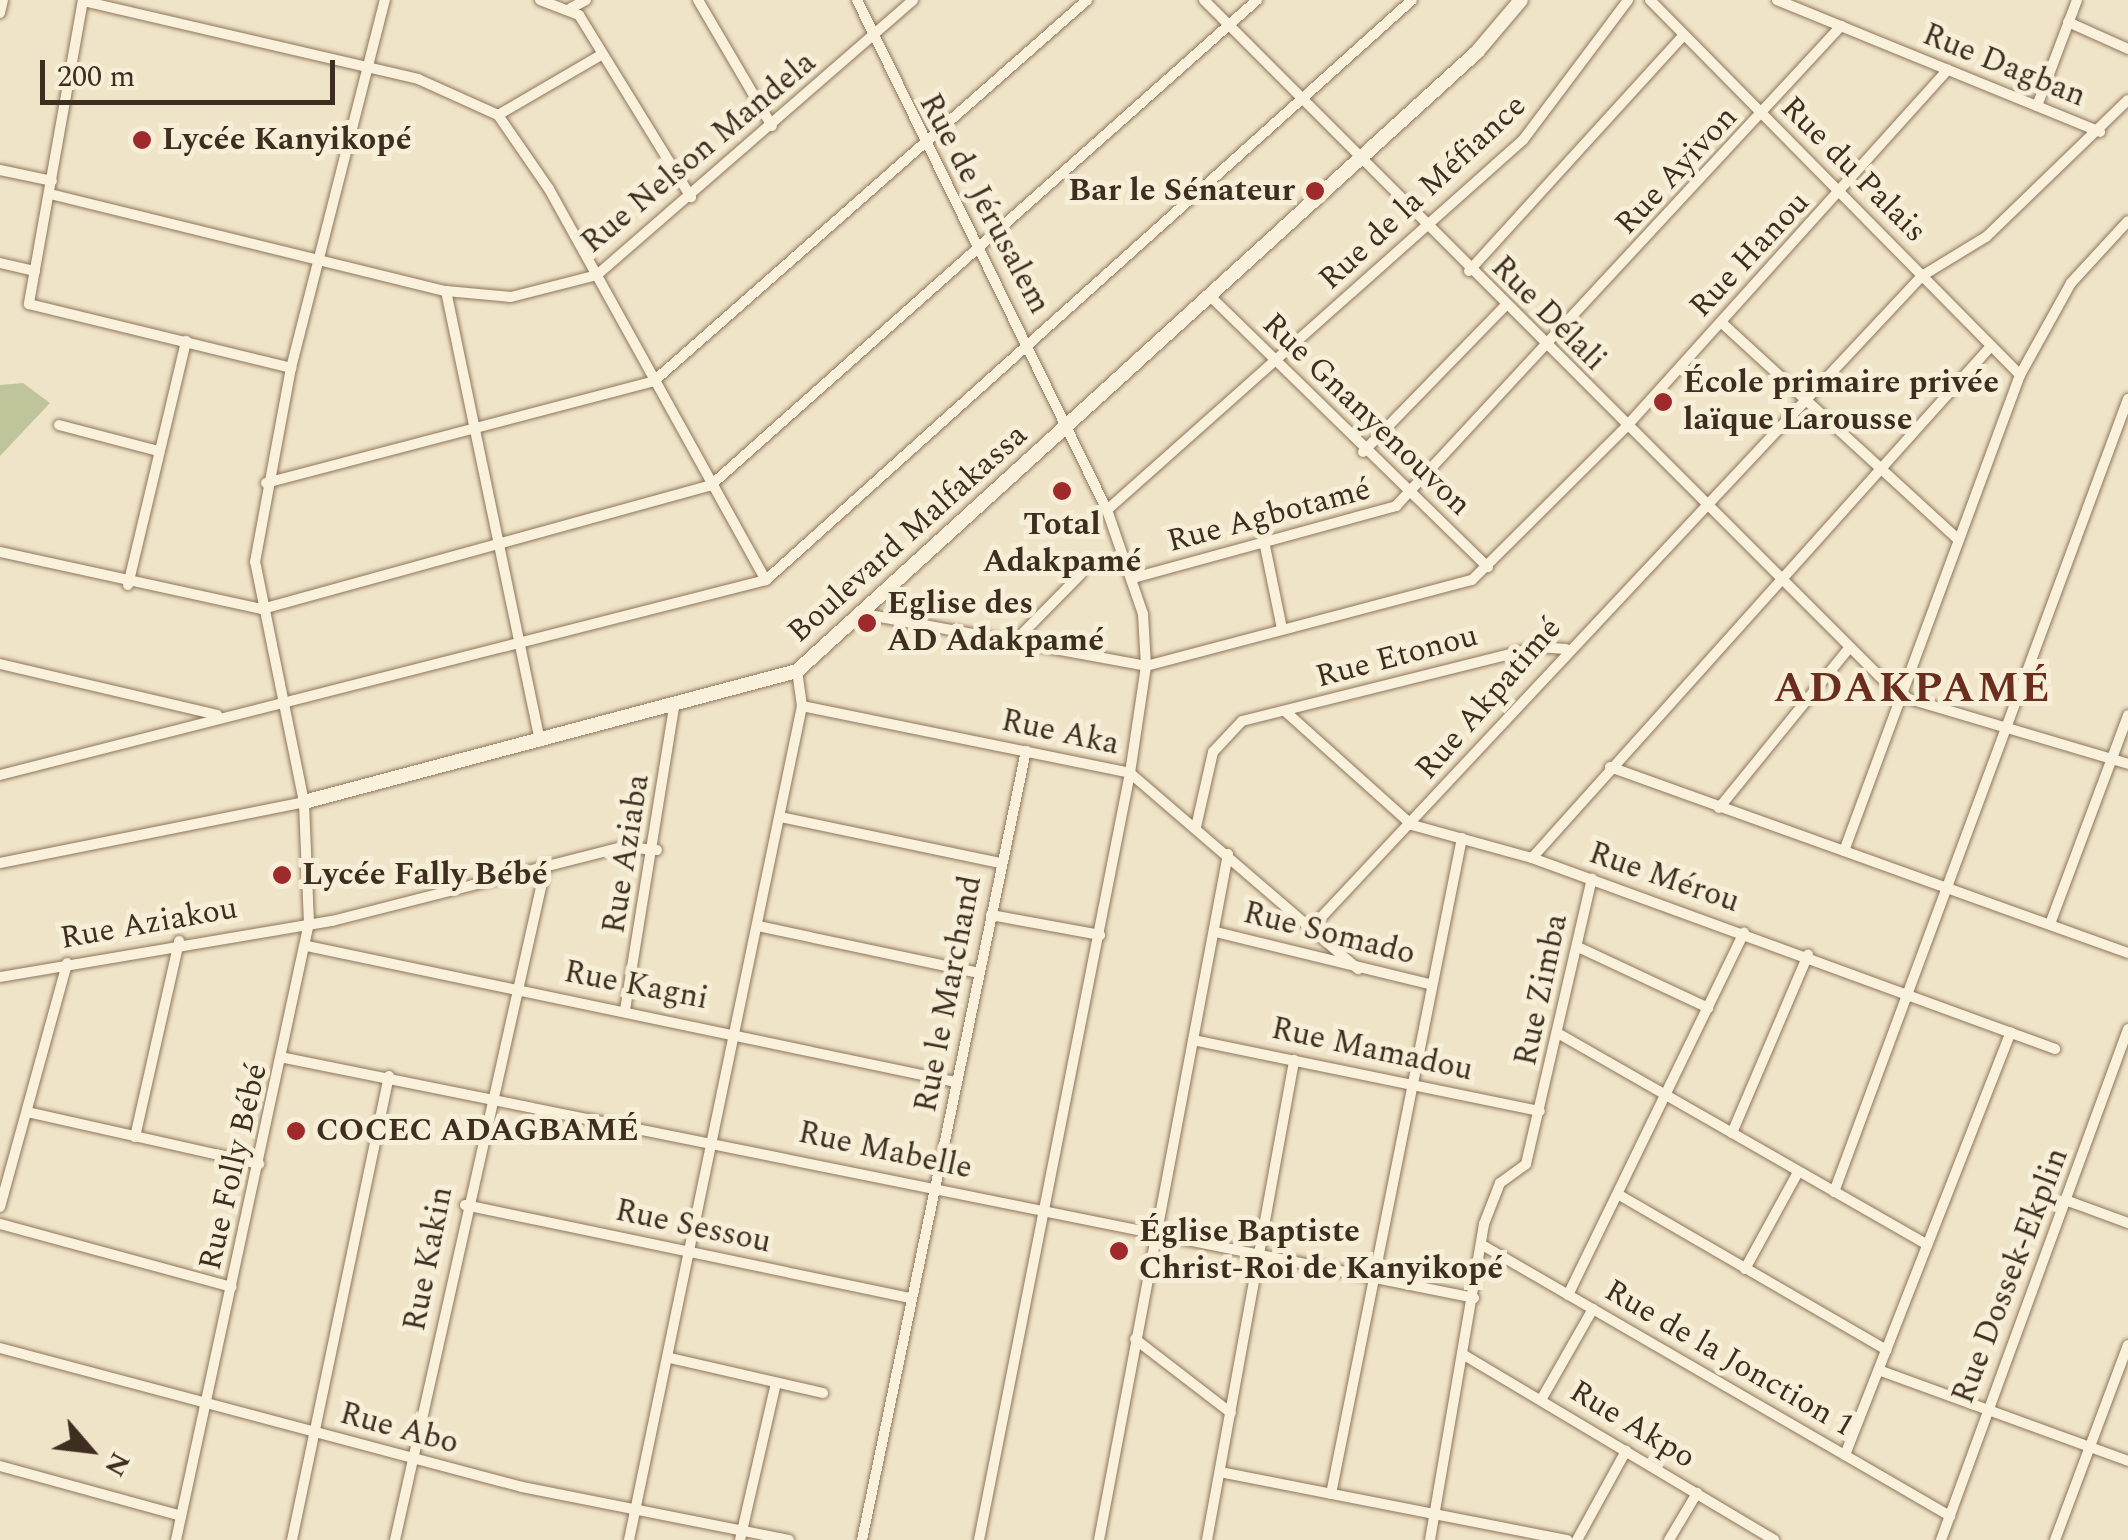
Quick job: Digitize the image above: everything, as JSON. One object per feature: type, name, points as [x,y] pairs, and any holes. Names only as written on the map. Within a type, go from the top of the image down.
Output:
[{"type":"street","points":[[0,13],[2,0]]},
{"type":"street","name":"Rue Folly Bébé","points":[[176,1540],[284,1058],[309,924],[304,802],[255,562],[266,483],[292,368],[385,0]]},
{"type":"street","points":[[540,0],[572,8],[586,0]]},
{"type":"street","points":[[698,0],[772,126]]},
{"type":"street","name":"Rue de Jérusalem","points":[[858,0],[922,146],[1029,343],[1062,433],[1107,510],[1137,577],[1146,666],[1100,935],[979,1540]]},
{"type":"street","name":"Rue Nelson Mandela","points":[[50,194],[446,291],[500,298],[597,275],[914,0]]},
{"type":"street","points":[[266,483],[654,380],[1088,0]]},
{"type":"street","name":"Rue Délali","points":[[1204,0],[1307,103],[1357,162],[1899,696]]},
{"type":"street","points":[[0,552],[128,585],[262,609],[710,486],[973,246],[1257,0]]},
{"type":"street","points":[[0,776],[218,716],[284,708],[766,580],[1029,343],[1307,103],[1412,0]]},
{"type":"street","name":"Boulevard Malfakassa","points":[[0,863],[304,802],[796,671],[864,614],[1357,162],[1520,0]]},
{"type":"street","name":"Rue de la Méfiance","points":[[1107,510],[1523,140],[1628,0]]},
{"type":"street","name":"Rue du Palais","points":[[1650,0],[2020,375]]},
{"type":"street","name":"Rue Dagban","points":[[1777,0],[2100,132]]},
{"type":"street","points":[[2037,106],[2076,0]]},
{"type":"street","points":[[292,368],[29,304],[83,1],[434,84],[498,115],[597,275],[710,486],[766,580]]},
{"type":"street","points":[[572,8],[690,197]]},
{"type":"street","points":[[2068,22],[2128,49]]},
{"type":"street","name":"Rue Ayivon","points":[[1408,494],[1763,115],[1841,26]]},
{"type":"street","points":[[1469,271],[1684,35]]},
{"type":"street","points":[[498,115],[601,55]]},
{"type":"street","name":"Rue Hanou","points":[[1488,567],[1626,427],[1841,194],[1948,70]]},
{"type":"street","name":"Rue Akpatimé","points":[[1314,925],[1412,825],[1566,648],[1922,276],[1986,238],[2116,119],[2128,100]]},
{"type":"street","points":[[2116,119],[2128,129]]},
{"type":"street","points":[[0,170],[52,181]]},
{"type":"street","points":[[1844,851],[2020,375],[2070,284],[2128,221]]},
{"type":"street","points":[[0,263],[35,271]]},
{"type":"street","points":[[446,291],[524,646],[540,741]]},
{"type":"street","name":"Rue Gnanyenouvon","points":[[1211,296],[1363,452],[1488,567]]},
{"type":"street","points":[[1363,452],[1505,306]]},
{"type":"street","points":[[1722,323],[1958,539]]},
{"type":"street","points":[[128,585],[186,341]]},
{"type":"street","points":[[1532,858],[1991,346]]},
{"type":"street","points":[[1834,1192],[2128,399]]},
{"type":"street","points":[[59,426],[158,451]]},
{"type":"street","name":"Rue Agbotamé","points":[[1137,577],[1382,516],[1408,494]]},
{"type":"street","points":[[1264,546],[1282,629]]},
{"type":"street","points":[[864,614],[1019,637],[1146,666],[1468,582],[1488,567]]},
{"type":"street","points":[[1019,637],[1082,574]]},
{"type":"street","name":"Rue Etonou","points":[[1196,827],[1213,752],[1242,722],[1538,647],[1566,648]]},
{"type":"street","points":[[1719,808],[1848,649]]},
{"type":"street","points":[[0,664],[218,716]]},
{"type":"street","points":[[629,1540],[692,1252],[802,706],[796,671]]},
{"type":"street","points":[[1899,696],[2128,764]]},
{"type":"street","name":"Rue Aziaba","points":[[624,1010],[656,850],[674,706]]},
{"type":"street","name":"Rue Aka","points":[[802,706],[1130,773],[1314,925],[1358,969]]},
{"type":"street","name":"Rue Mérou","points":[[1286,712],[1412,825],[1532,858],[1808,955],[2055,1049]]},
{"type":"street","points":[[2050,924],[2128,715]]},
{"type":"street","name":"Rue le Marchand","points":[[862,1540],[910,1298],[937,1188],[954,1082],[1026,752]]},
{"type":"street","points":[[1610,767],[2128,952]]},
{"type":"street","points":[[780,817],[1000,863]]},
{"type":"street","points":[[1330,1494],[1369,1277],[1462,838]]},
{"type":"street","name":"Rue Aziakou","points":[[0,977],[179,942],[309,924],[622,847],[656,850]]},
{"type":"street","points":[[1099,1540],[1228,854]]},
{"type":"street","name":"Rue Kakin","points":[[394,1540],[489,1094],[546,865]]},
{"type":"street","name":"Rue Zimba","points":[[1430,1540],[1484,1246],[1500,1183],[1526,1164],[1560,1035],[1592,879]]},
{"type":"street","points":[[991,915],[1100,935]]},
{"type":"street","points":[[758,926],[979,973]]},
{"type":"street","name":"Rue Somado","points":[[1216,932],[1430,984]]},
{"type":"street","points":[[1568,1295],[1621,1196],[1744,932]]},
{"type":"street","points":[[135,1137],[179,942]]},
{"type":"street","name":"Rue Kagni","points":[[307,946],[735,1030],[954,1082]]},
{"type":"street","points":[[1578,947],[1708,1008]]},
{"type":"street","points":[[1732,1133],[1808,955]]},
{"type":"street","points":[[0,1206],[67,963]]},
{"type":"street","name":"Rue Dossek-Ekplin","points":[[1942,1540],[2128,1029]]},
{"type":"street","points":[[1845,1455],[1882,1371],[2011,1032]]},
{"type":"street","points":[[1560,1035],[1927,1245]]},
{"type":"street","name":"Rue Mamadou","points":[[1193,1040],[1540,1111]]},
{"type":"street","name":"Rue Mabelle","points":[[284,1058],[489,1094],[1474,1298]]},
{"type":"street","points":[[1207,1540],[1262,1254],[1294,1060]]},
{"type":"street","points":[[292,1540],[389,1076]]},
{"type":"street","points":[[27,1112],[259,1164]]},
{"type":"street","points":[[0,1158],[13,1162]]},
{"type":"street","points":[[1744,1269],[1798,1172]]},
{"type":"street","points":[[1621,1196],[1888,1350]]},
{"type":"street","points":[[2068,1201],[2128,1223]]},
{"type":"street","name":"Rue Sessou","points":[[465,1206],[910,1298]]},
{"type":"street","points":[[0,1224],[232,1287]]},
{"type":"street","name":"Rue de la Jonction 1","points":[[1484,1246],[1950,1516]]},
{"type":"street","points":[[1540,1400],[1593,1309]]},
{"type":"street","points":[[1135,1338],[1231,1413]]},
{"type":"street","points":[[2055,1540],[2128,1345]]},
{"type":"street","name":"Rue Abo","points":[[0,1348],[414,1458],[741,1536],[789,1540]]},
{"type":"street","name":"Rue Akpo","points":[[1464,1354],[1774,1540]]},
{"type":"street","points":[[670,1358],[823,1393]]},
{"type":"street","points":[[1882,1371],[2128,1462]]},
{"type":"street","points":[[741,1536],[776,1383]]},
{"type":"street","points":[[1576,1540],[1626,1451]]},
{"type":"street","points":[[0,1466],[182,1516]]},
{"type":"street","points":[[1220,1472],[1436,1510],[1567,1540]]},
{"type":"street","points":[[1669,1540],[1697,1493]]},
{"type":"green space","points":[[23,383],[50,403],[0,456],[0,385]]},
{"type":"place","name":"Lycée Kanyikopé","points":[[142,140]]},
{"type":"place","name":"Bar le Sénateur","points":[[1315,191]]},
{"type":"place","name":"École primaire privée laïque Larousse","points":[[1663,402]]},
{"type":"place","name":"Total Adakpamé","points":[[1062,491]]},
{"type":"place","name":"Eglise des AD Adakpamé","points":[[867,623]]},
{"type":"place","name":"Lycée Fally Bébé","points":[[282,875]]},
{"type":"place","name":"COCEC ADAGBAMÉ","points":[[296,1131]]},
{"type":"place","name":"Église Baptiste Christ-Roi de Kanyikopé","points":[[1119,1251]]},
{"type":"district","name":"ADAKPAMÉ","points":[[1913,689]]}]
